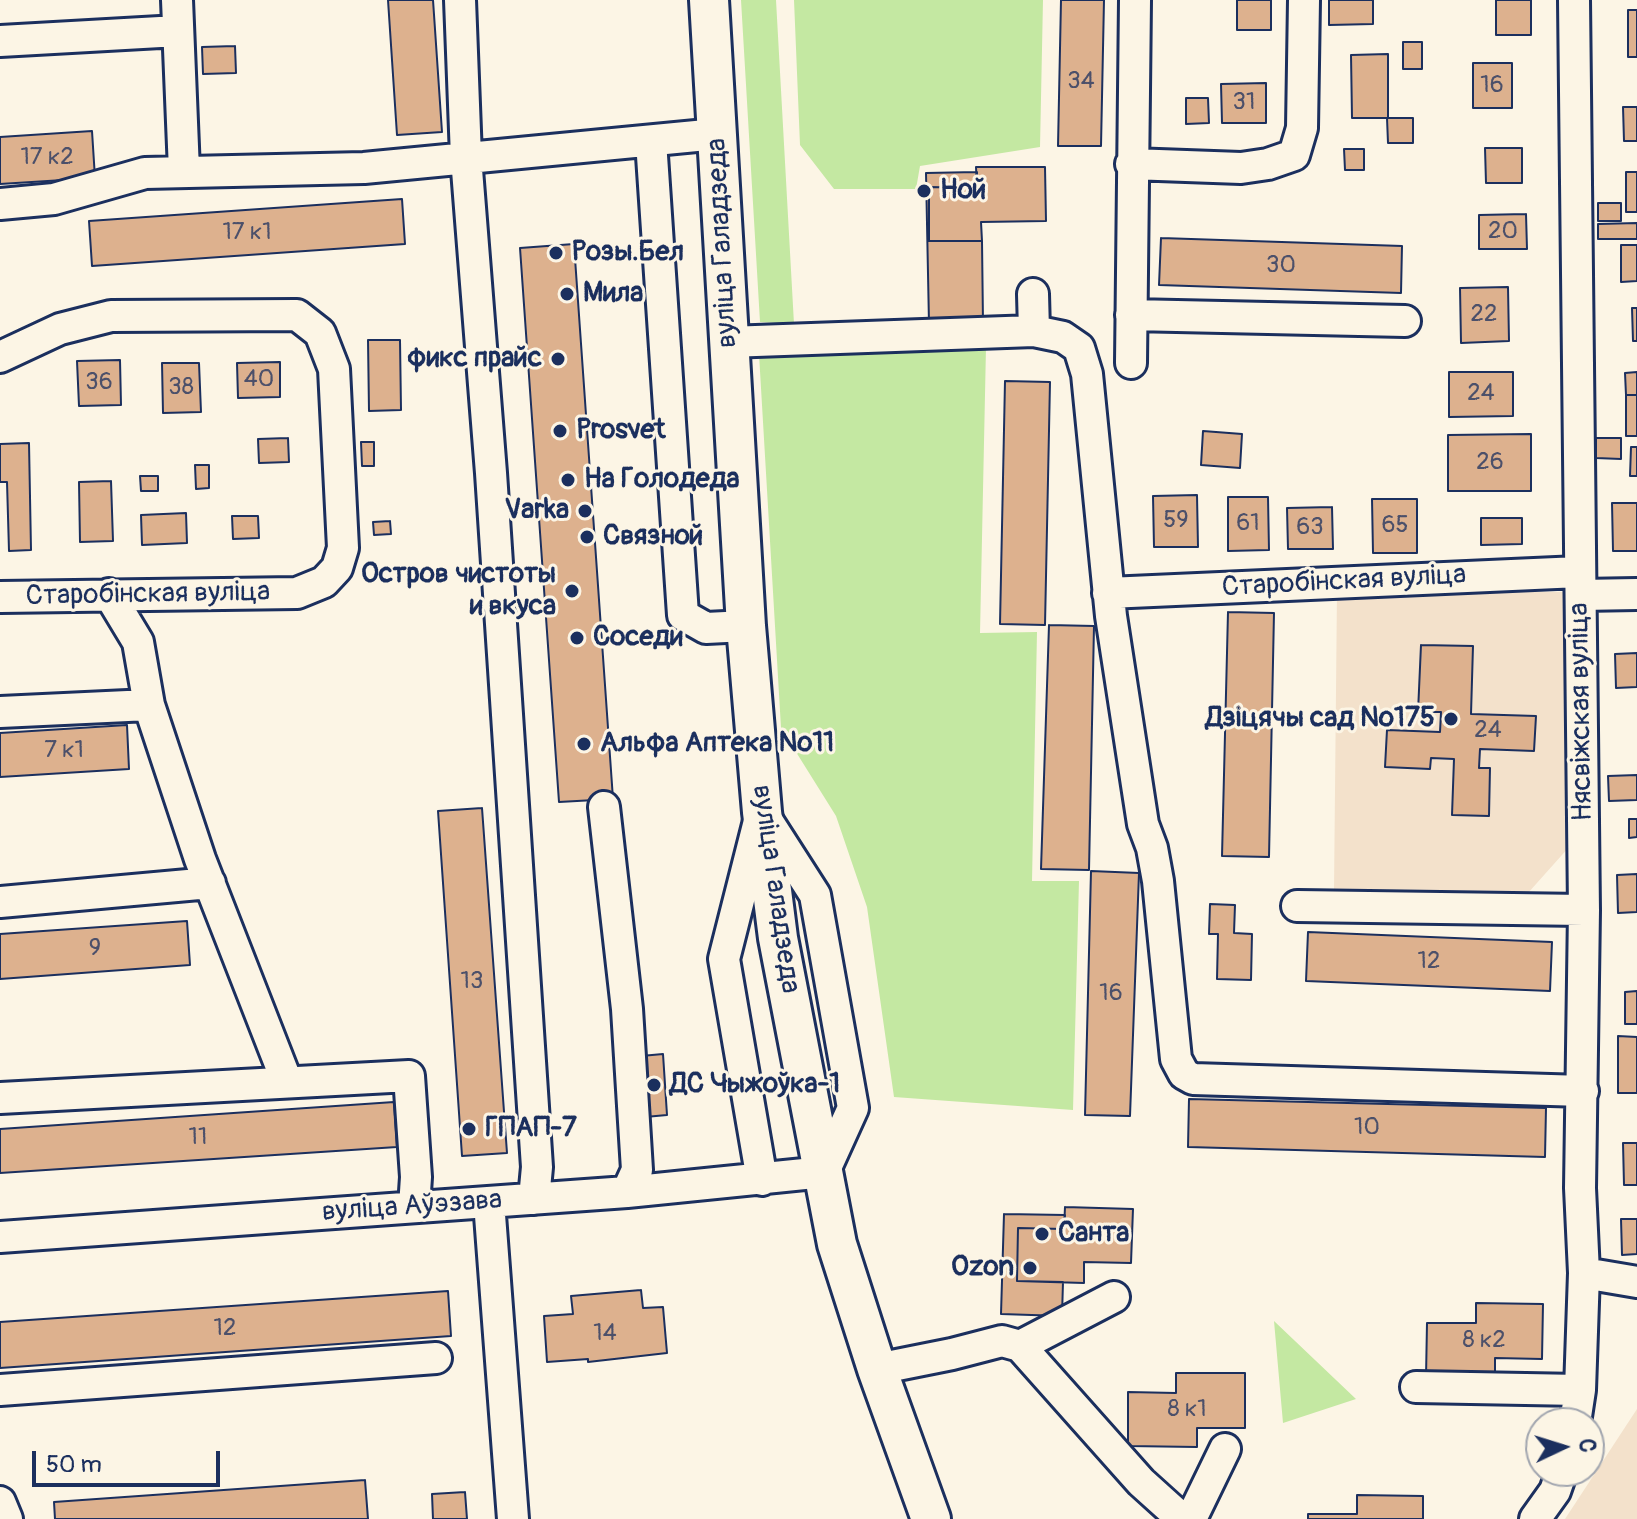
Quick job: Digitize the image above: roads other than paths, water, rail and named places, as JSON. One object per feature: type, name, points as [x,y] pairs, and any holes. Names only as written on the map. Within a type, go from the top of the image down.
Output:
[{"type":"main road","name":"вуліца Галадзеда","points":[[709,0],[746,626],[762,812],[778,938],[837,1244],[877,1369],[931,1519]]},
{"type":"street","points":[[177,0],[184,171]]},
{"type":"street","points":[[460,0],[466,157],[492,489],[537,1167],[534,1199]]},
{"type":"street","points":[[1131,363],[1135,0]]},
{"type":"street","points":[[1131,164],[1241,168],[1268,164],[1294,155],[1302,128],[1304,0]]},
{"type":"street","name":"Нясвіжская вуліца","points":[[1574,0],[1584,910],[1580,1188],[1584,1273],[1577,1407]]},
{"type":"street","points":[[0,41],[178,31]]},
{"type":"street","points":[[0,204],[54,199],[145,173],[364,168],[717,134]]},
{"type":"street","points":[[651,141],[683,615],[706,628],[746,626]]},
{"type":"street","points":[[1033,294],[1034,331]]},
{"type":"street","name":"Старобінская вуліца","points":[[0,357],[60,329],[111,316],[297,315],[320,333],[334,369],[343,548],[337,568],[324,582],[297,593],[0,597]]},
{"type":"street","points":[[1131,315],[1405,321]]},
{"type":"street","points":[[728,342],[1034,331],[1063,337],[1079,348],[1087,374],[1108,593],[1139,800],[1158,881],[1176,1059],[1184,1074],[1193,1079],[1583,1091]]},
{"type":"street","name":"Старобінская вуліца","points":[[1108,593],[1580,583],[1637,594]]},
{"type":"street","points":[[109,594],[138,642],[149,705],[210,883],[287,1082]]},
{"type":"street","points":[[0,712],[149,705]]},
{"type":"street","points":[[604,807],[627,1009],[637,1170],[627,1192]]},
{"type":"street","points":[[762,812],[724,959],[762,1180]]},
{"type":"street","points":[[0,902],[210,883]]},
{"type":"street","points":[[1297,906],[1584,910]]},
{"type":"street","points":[[0,1098],[409,1076],[416,1177],[414,1207]]},
{"type":"street","name":"вуліца Аўэзава","points":[[0,1237],[627,1192],[824,1172]]},
{"type":"street","points":[[489,1202],[513,1519]]},
{"type":"street","points":[[1584,1273],[1637,1282]]},
{"type":"street","points":[[1020,1346],[1114,1297]]},
{"type":"street","points":[[877,1369],[1002,1341],[1020,1346],[1141,1482],[1182,1519]]},
{"type":"street","points":[[0,1390],[436,1358]]},
{"type":"street","points":[[1416,1387],[1580,1390]]},
{"type":"street","points":[[1191,1519],[1225,1449]]},
{"type":"street","points":[[1535,1519],[1556,1487]]},
{"type":"street","points":[[0,1502],[7,1519]]},
{"type":"place","name":"Ной","points":[[924,191]]},
{"type":"place","name":"Розы.Бел","points":[[556,253]]},
{"type":"place","name":"Мила","points":[[567,294]]},
{"type":"place","name":"фикс прайс","points":[[558,359]]},
{"type":"place","name":"Prosvet","points":[[560,431]]},
{"type":"place","name":"На Голодеда","points":[[568,480]]},
{"type":"place","name":"Varka","points":[[585,511]]},
{"type":"place","name":"Связной","points":[[587,537]]},
{"type":"place","name":"Остров чистоты и вкуса","points":[[572,591]]},
{"type":"place","name":"Соседи","points":[[577,638]]},
{"type":"place","name":"Дзіцячы сад №175","points":[[1451,719]]},
{"type":"place","name":"Альфа Аптека №11","points":[[584,744]]},
{"type":"place","name":"ДС Чыжоўка-1","points":[[654,1085]]},
{"type":"place","name":"ГПАП-7","points":[[469,1129]]},
{"type":"place","name":"Санта","points":[[1042,1234]]},
{"type":"place","name":"Ozon","points":[[1030,1268]]}]
